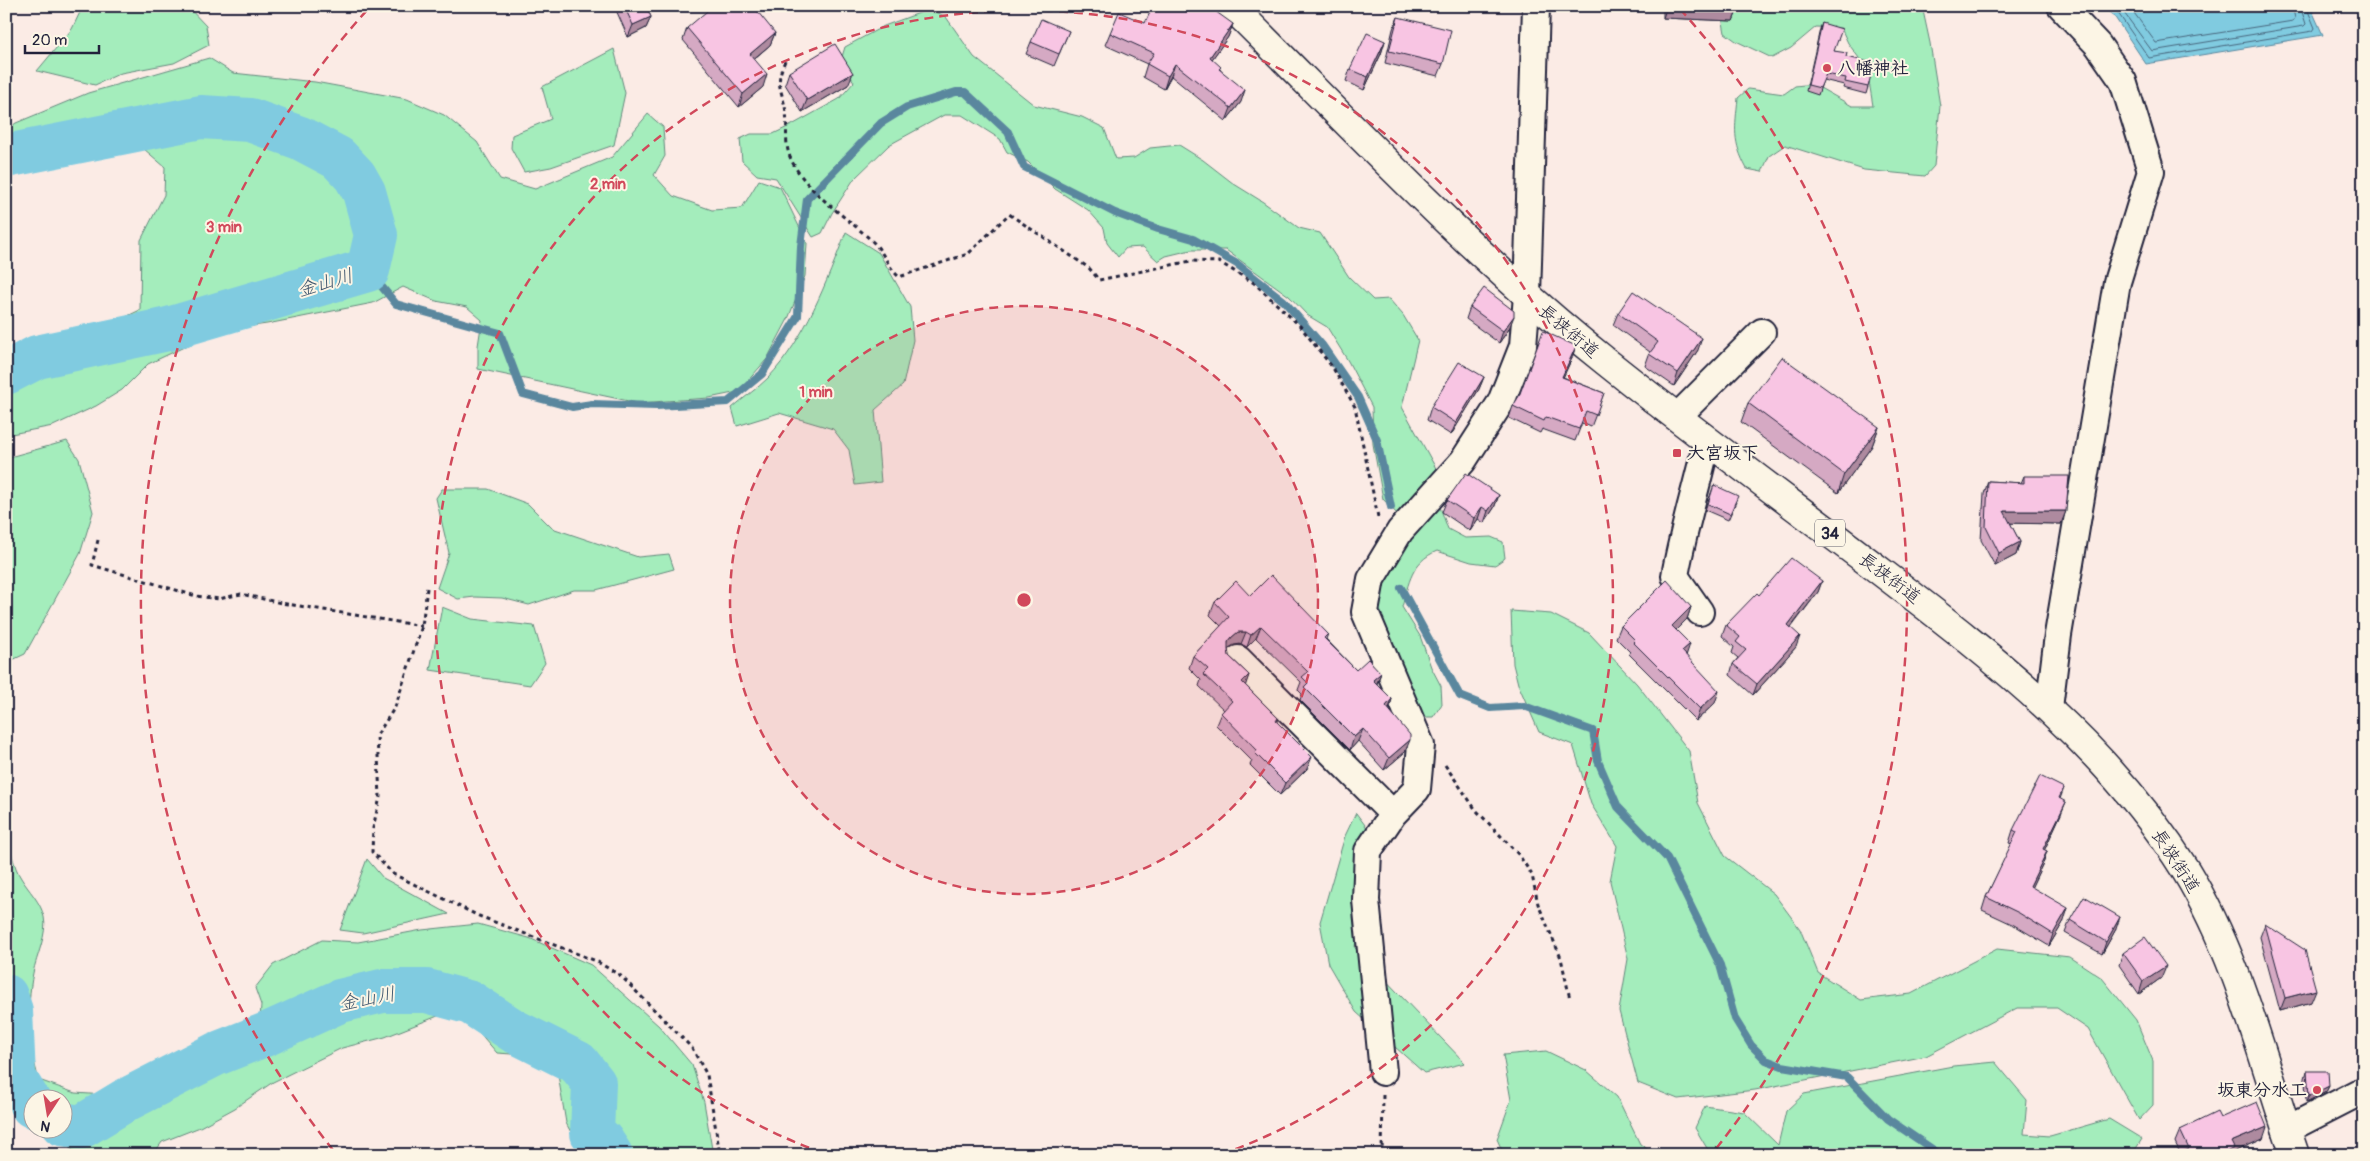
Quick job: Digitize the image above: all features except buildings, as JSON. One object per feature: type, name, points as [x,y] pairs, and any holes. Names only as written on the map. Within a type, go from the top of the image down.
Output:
[{"type":"main road","name":"長狭街道","points":[[1231,6],[1527,295],[1602,359],[1707,441],[2009,671],[2117,779],[2185,870],[2208,911],[2227,952],[2258,1040],[2290,1142]]},
{"type":"street","points":[[1383,1072],[1366,900],[1368,850],[1393,814],[1417,789],[1421,748],[1365,612],[1371,579],[1400,531],[1463,461],[1501,402],[1523,346],[1527,295],[1536,6]]},
{"type":"street","points":[[2048,708],[2058,635],[2117,282],[2151,171],[2123,81],[2098,45],[2061,6]]},
{"type":"street","points":[[1677,417],[1762,332]]},
{"type":"street","points":[[1700,612],[1675,576],[1682,538],[1695,496],[1707,441]]},
{"type":"street","points":[[1238,659],[1393,814]]},
{"type":"street","points":[[2290,1142],[2364,1090]]},
{"type":"path","points":[[785,61],[779,75],[779,85],[786,114],[786,143],[790,158],[807,183],[873,242],[899,277],[968,254],[1009,214],[1089,268],[1100,280],[1191,261],[1210,261],[1219,262],[1254,284],[1300,326],[1333,368],[1355,407],[1377,515],[1390,548]]},
{"type":"path","points":[[98,540],[92,565],[196,596],[219,599],[241,594],[422,626]]},
{"type":"path","points":[[427,588],[422,626],[395,707],[378,735],[380,798],[373,828],[372,852],[393,874],[479,916],[596,961],[621,976],[692,1048],[707,1075],[720,1155]]},
{"type":"path","points":[[1421,748],[1436,754],[1476,810],[1519,855],[1532,875],[1538,904],[1561,958],[1570,999]]},
{"type":"path","points":[[1382,1155],[1383,1072]]},
{"type":"green space","points":[[83,6],[187,6],[206,26],[209,45],[174,63],[121,73],[95,85],[37,71],[72,29]]},
{"type":"green space","points":[[1720,6],[1922,6],[1940,106],[1934,166],[1925,176],[1864,170],[1785,145],[1769,156],[1762,172],[1747,169],[1739,150],[1736,127],[1738,98],[1748,89],[1784,94],[1795,86],[1813,84],[1852,106],[1873,106],[1867,69],[1848,43],[1841,28],[1816,27],[1791,48],[1772,58],[1736,41],[1725,33]]},
{"type":"green space","points":[[930,9],[946,17],[974,57],[1034,105],[1082,117],[1104,128],[1116,159],[1134,158],[1150,148],[1179,145],[1299,228],[1320,233],[1349,277],[1373,300],[1389,299],[1403,315],[1418,340],[1402,407],[1438,472],[1440,507],[1448,529],[1465,538],[1491,537],[1503,542],[1505,558],[1495,565],[1471,562],[1437,551],[1422,561],[1412,574],[1402,607],[1420,636],[1431,667],[1441,686],[1442,704],[1433,717],[1419,717],[1375,609],[1399,516],[1383,499],[1373,444],[1372,407],[1348,361],[1327,327],[1307,315],[1289,296],[1226,250],[1191,250],[1166,256],[1158,261],[1143,247],[1126,248],[1118,257],[1107,243],[1104,228],[1088,210],[1055,189],[1028,162],[1007,152],[1000,139],[962,115],[944,115],[889,145],[854,179],[832,213],[822,233],[813,237],[776,178],[757,175],[742,161],[740,139],[751,134],[773,134],[839,99],[854,82],[841,60],[845,47],[884,26]]},
{"type":"green space","points":[[614,49],[625,93],[614,145],[551,167],[524,172],[511,148],[512,135],[551,119],[542,87]]},
{"type":"green space","points":[[209,58],[233,73],[315,82],[407,99],[444,115],[477,142],[500,179],[535,189],[612,157],[648,114],[663,127],[665,156],[654,175],[673,196],[712,210],[742,208],[759,180],[780,187],[807,243],[805,276],[788,319],[767,359],[738,392],[709,398],[638,403],[478,369],[478,346],[482,320],[467,307],[436,301],[403,287],[373,303],[267,324],[218,331],[148,364],[122,390],[96,406],[53,426],[6,435],[6,357],[92,333],[140,310],[141,240],[164,195],[165,167],[144,149],[100,152],[61,160],[9,142],[6,130],[16,123],[88,93]]},
{"type":"green space","points":[[846,232],[879,253],[910,307],[913,340],[903,385],[875,410],[881,482],[855,485],[849,450],[833,429],[779,413],[737,426],[732,408],[768,378],[793,345],[814,309]]},
{"type":"green space","points":[[67,441],[79,459],[93,512],[80,554],[25,654],[6,663],[6,458]]},
{"type":"green space","points":[[442,489],[488,489],[528,504],[552,528],[638,557],[669,554],[674,569],[596,590],[574,590],[529,605],[502,598],[475,597],[458,599],[437,588],[449,553],[436,498]]},
{"type":"green space","points":[[442,607],[472,619],[534,626],[545,663],[530,685],[430,670]]},
{"type":"green space","points":[[1511,611],[1551,614],[1589,633],[1637,684],[1689,751],[1698,803],[1725,856],[1774,894],[1800,929],[1818,973],[1861,1000],[1911,994],[1997,949],[2070,957],[2102,978],[2136,1020],[2153,1061],[2153,1105],[2139,1120],[2088,1029],[2057,1008],[2017,1008],[1926,1056],[1755,1090],[1678,1099],[1638,1083],[1619,1011],[1628,959],[1610,881],[1617,846],[1591,804],[1573,745],[1539,732],[1518,684],[1513,664]]},
{"type":"green space","points":[[1356,813],[1368,829],[1355,948],[1465,1063],[1424,1073],[1356,1012],[1328,964],[1320,922],[1345,836]]},
{"type":"green space","points":[[6,834],[18,873],[37,901],[45,923],[31,986],[29,1013],[33,1054],[39,1080],[61,1088],[22,1088],[22,1117],[13,1101],[6,1082]]},
{"type":"green space","points":[[367,859],[383,878],[449,914],[363,933],[340,930]]},
{"type":"green space","points":[[478,924],[529,938],[591,965],[659,1026],[692,1065],[704,1102],[713,1155],[583,1155],[566,1123],[555,1057],[497,1053],[458,1008],[385,1037],[342,1048],[273,1082],[235,1108],[200,1127],[162,1142],[153,1155],[76,1155],[73,1150],[51,1138],[72,1138],[72,1092],[105,1095],[142,1083],[222,1034],[260,1019],[261,1005],[255,988],[273,965],[322,940],[358,942],[422,930]]},
{"type":"green space","points":[[1546,1051],[1586,1070],[1617,1097],[1640,1144],[1656,1155],[1504,1155],[1497,1139],[1511,1100],[1503,1055]]},
{"type":"green space","points":[[1995,1062],[2027,1100],[2024,1134],[2050,1136],[2109,1119],[2142,1139],[2132,1155],[1711,1155],[1695,1128],[1705,1106],[1744,1112],[1778,1145],[1786,1111],[1804,1094],[1953,1066]]},
{"type":"water","points":[[2101,6],[2310,6],[2323,35],[2146,64],[2114,16]]},
{"type":"waterway","points":[[368,270],[396,304],[500,333],[523,394],[572,407],[592,404],[656,406],[728,402],[762,374],[798,316],[801,246],[807,199],[881,123],[907,107],[956,92],[965,92],[1008,132],[1024,167],[1115,213],[1158,229],[1193,239],[1237,264],[1284,301],[1322,345],[1358,397],[1377,440],[1391,507]]},
{"type":"waterway","name":"金山川","points":[[6,156],[201,117],[250,120],[300,138],[338,158],[355,176],[364,192],[376,235],[368,270],[168,329],[37,357],[6,373]]},
{"type":"waterway","points":[[1401,588],[1460,696],[1490,708],[1524,706],[1593,731],[1598,761],[1618,807],[1667,858],[1720,965],[1735,1019],[1751,1045],[1766,1060],[1782,1066],[1847,1077],[1888,1119],[1941,1155]]},
{"type":"waterway","name":"金山川","points":[[72,1126],[81,1127],[124,1101],[216,1054],[267,1034],[340,1001],[382,991],[427,991],[471,1003],[514,1031],[578,1063],[594,1083],[592,1133],[602,1141],[611,1155]]},
{"type":"waterway","name":"金山川","points":[[6,996],[11,1011],[14,1077],[22,1090]]},
{"type":"place","name":"八幡神社","points":[[1827,68]]},
{"type":"place","name":"大宮坂下","points":[[1677,453]]},
{"type":"place","name":"坂東分水工","points":[[2317,1090]]}]
